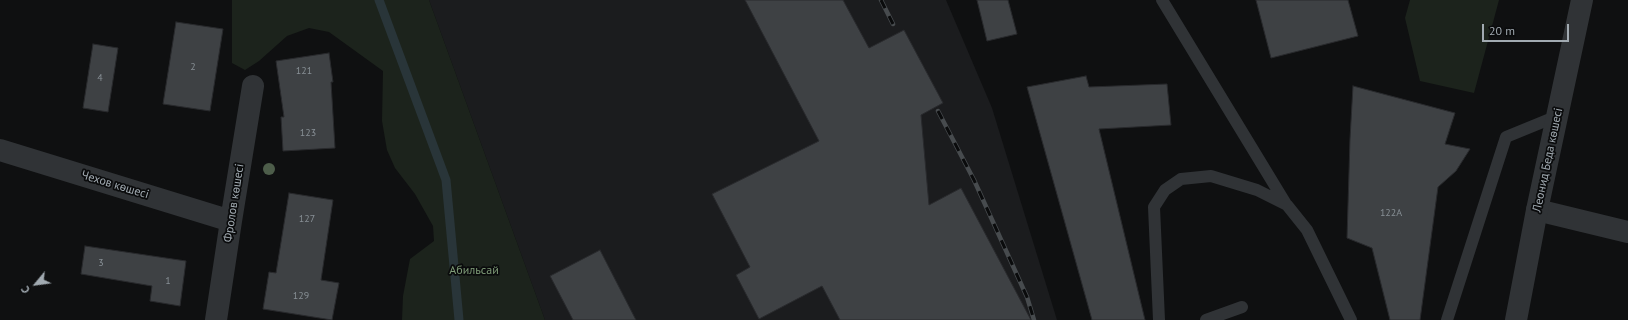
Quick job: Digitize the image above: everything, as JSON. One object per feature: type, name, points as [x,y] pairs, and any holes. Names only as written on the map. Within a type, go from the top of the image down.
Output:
[{"type":"street","name":"Леонид Беда көшесі","points":[[1516,320],[1537,210],[1582,0]]},
{"type":"street","name":"Фролов көшесі","points":[[216,320],[230,221],[254,86]]},
{"type":"street","name":"Чехов көшесі","points":[[0,150],[230,221]]},
{"type":"street","points":[[1537,210],[1628,232]]},
{"type":"lane","points":[[1162,0],[1287,205],[1307,230],[1351,320]]},
{"type":"lane","points":[[1448,320],[1506,137],[1550,119],[1556,120]]},
{"type":"lane","points":[[1159,320],[1154,207],[1165,190],[1181,179],[1211,176],[1257,190],[1287,205]]},
{"type":"lane","points":[[1206,320],[1242,307]]},
{"type":"shaded area","points":[[429,0],[946,0],[992,108],[1057,320],[545,320]]},
{"type":"green space","name":"Абильсай","points":[[232,0],[429,0],[545,320],[402,320],[403,296],[410,259],[434,241],[433,226],[415,194],[395,168],[387,150],[382,121],[383,71],[329,32],[309,28],[287,36],[259,61],[245,70],[232,63]]},
{"type":"green space","points":[[1410,0],[1499,0],[1474,93],[1420,81],[1405,18]]},
{"type":"building","points":[[745,0],[843,0],[869,48],[904,30],[943,103],[921,115],[929,205],[961,188],[1031,320],[840,320],[822,286],[759,319],[736,275],[750,267],[712,194],[819,141]]},
{"type":"building","points":[[977,0],[1008,0],[1017,34],[987,41]]},
{"type":"building","points":[[1256,0],[1348,0],[1358,36],[1271,58]]},
{"type":"building","points":[[176,22],[223,29],[210,111],[163,104]]},
{"type":"building","points":[[93,44],[118,48],[108,112],[83,108]]},
{"type":"building","points":[[329,53],[333,82],[331,82],[335,148],[283,151],[281,117],[284,117],[276,61]]},
{"type":"building","points":[[1086,76],[1089,87],[1167,84],[1171,125],[1099,129],[1145,320],[1092,320],[1027,87]]},
{"type":"building","points":[[1353,86],[1455,113],[1445,144],[1470,149],[1456,171],[1438,187],[1420,320],[1390,320],[1372,248],[1347,238]]},
{"type":"building","points":[[289,193],[333,200],[321,280],[339,283],[332,320],[263,309],[269,272],[276,273]]},
{"type":"building","points":[[85,246],[186,261],[180,306],[150,301],[152,286],[81,274]]},
{"type":"building","points":[[600,250],[636,320],[573,320],[550,276]]},
{"type":"waterway","name":"Абильсай","points":[[379,0],[446,180],[459,320]]},
{"type":"railway","points":[[881,0],[893,24]]},
{"type":"railway","points":[[938,111],[974,180],[1027,297],[1034,320]]}]
